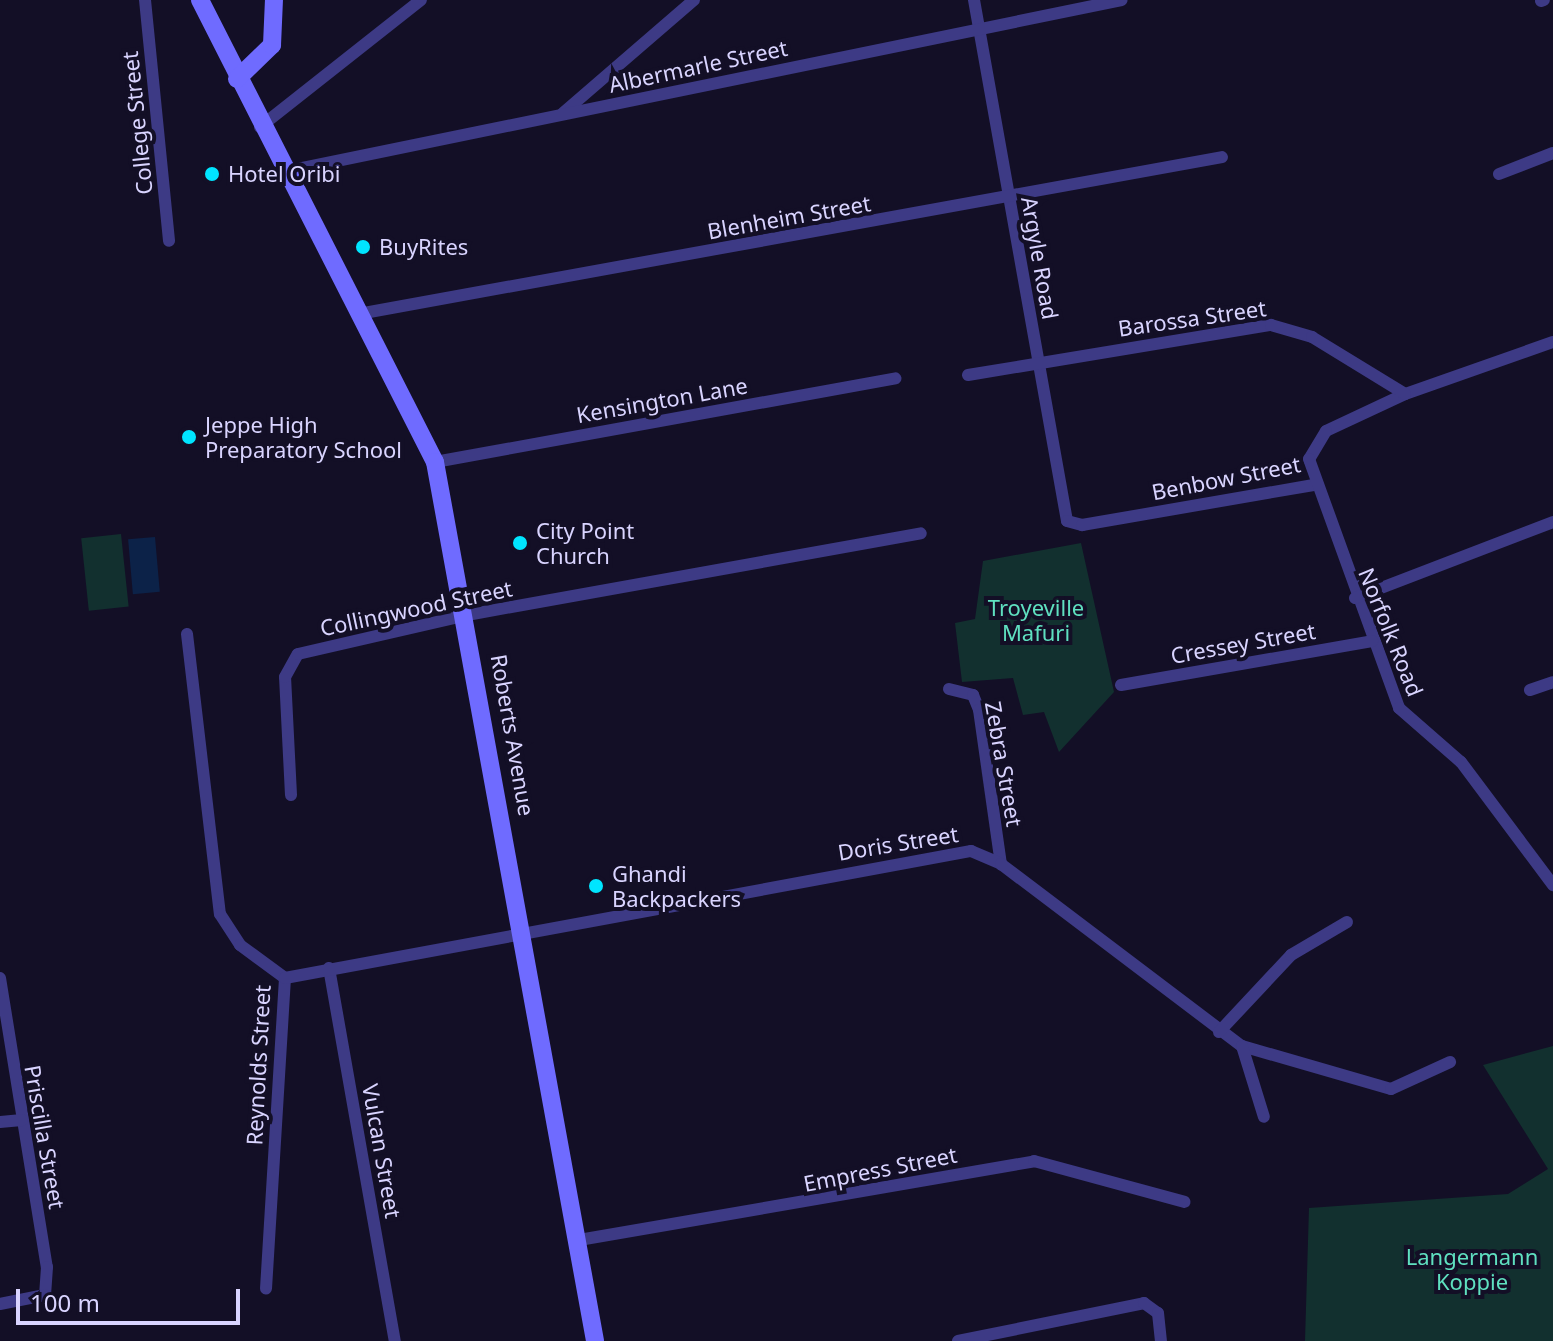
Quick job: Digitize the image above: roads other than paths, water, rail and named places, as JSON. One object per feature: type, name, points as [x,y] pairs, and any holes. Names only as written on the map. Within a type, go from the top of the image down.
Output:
[{"type":"main road","name":"Roberts Avenue","points":[[200,0],[283,172],[364,313],[435,462],[467,615],[595,1341]]},
{"type":"main road","points":[[237,79],[272,45],[274,0]]},
{"type":"street","name":"College Street","points":[[145,0],[169,241]]},
{"type":"street","points":[[260,127],[421,0]]},
{"type":"street","points":[[561,115],[694,0]]},
{"type":"street","name":"Argyle Road","points":[[974,0],[1061,494]]},
{"type":"street","name":"Albermarle Street","points":[[283,172],[1122,0]]},
{"type":"street","points":[[1499,174],[1553,153]]},
{"type":"street","name":"Blenheim Street","points":[[364,313],[1222,157]]},
{"type":"street","name":"Barossa Street","points":[[968,375],[1271,325],[1312,337],[1405,394]]},
{"type":"street","name":"Benbow Street","points":[[1061,494],[1067,521],[1082,525],[1314,485],[1309,449],[1318,435],[1405,394],[1553,342]]},
{"type":"street","name":"Kensington Lane","points":[[435,462],[895,378]]},
{"type":"street","name":"Norfolk Road","points":[[1314,485],[1355,598],[1405,717],[1461,762],[1553,885]]},
{"type":"street","points":[[1355,598],[1553,522]]},
{"type":"street","name":"Collingwood Street","points":[[291,795],[285,677],[293,659],[467,615],[921,533]]},
{"type":"street","name":"Reynolds Street","points":[[187,634],[220,914],[240,945],[285,978],[266,1288]]},
{"type":"street","name":"Cressey Street","points":[[1121,685],[1372,641]]},
{"type":"street","points":[[1530,690],[1553,682]]},
{"type":"street","name":"Zebra Street","points":[[949,689],[964,689],[979,710],[1001,864]]},
{"type":"street","name":"Doris Street","points":[[285,978],[523,929],[971,851],[1001,864],[1219,1032],[1242,1046],[1391,1089],[1450,1062]]},
{"type":"street","points":[[1219,1032],[1291,955],[1347,922]]},
{"type":"street","name":"Vulcan Street","points":[[329,968],[395,1341]]},
{"type":"street","name":"Priscilla Street","points":[[0,978],[47,1267],[38,1299],[0,1304]]},
{"type":"street","points":[[1242,1046],[1264,1117]]},
{"type":"street","points":[[0,1122],[22,1120]]},
{"type":"street","name":"Empress Street","points":[[579,1240],[1034,1161],[1185,1202]]},
{"type":"street","points":[[958,1341],[1129,1304],[1150,1304],[1158,1313],[1161,1341]]},
{"type":"water","points":[[155,537],[160,592],[133,594],[128,539]]},
{"type":"place","name":"Hotel Oribi","points":[[212,174]]},
{"type":"place","name":"BuyRites","points":[[363,247]]},
{"type":"place","name":"Jeppe High Preparatory School","points":[[189,437]]},
{"type":"place","name":"City Point Church","points":[[520,543]]},
{"type":"place","name":"Ghandi Backpackers","points":[[596,886]]},
{"type":"park label","name":"Troyeville Mafuri","points":[[1036,620]]},
{"type":"park label","name":"Langermann Koppie","points":[[1472,1268]]}]
